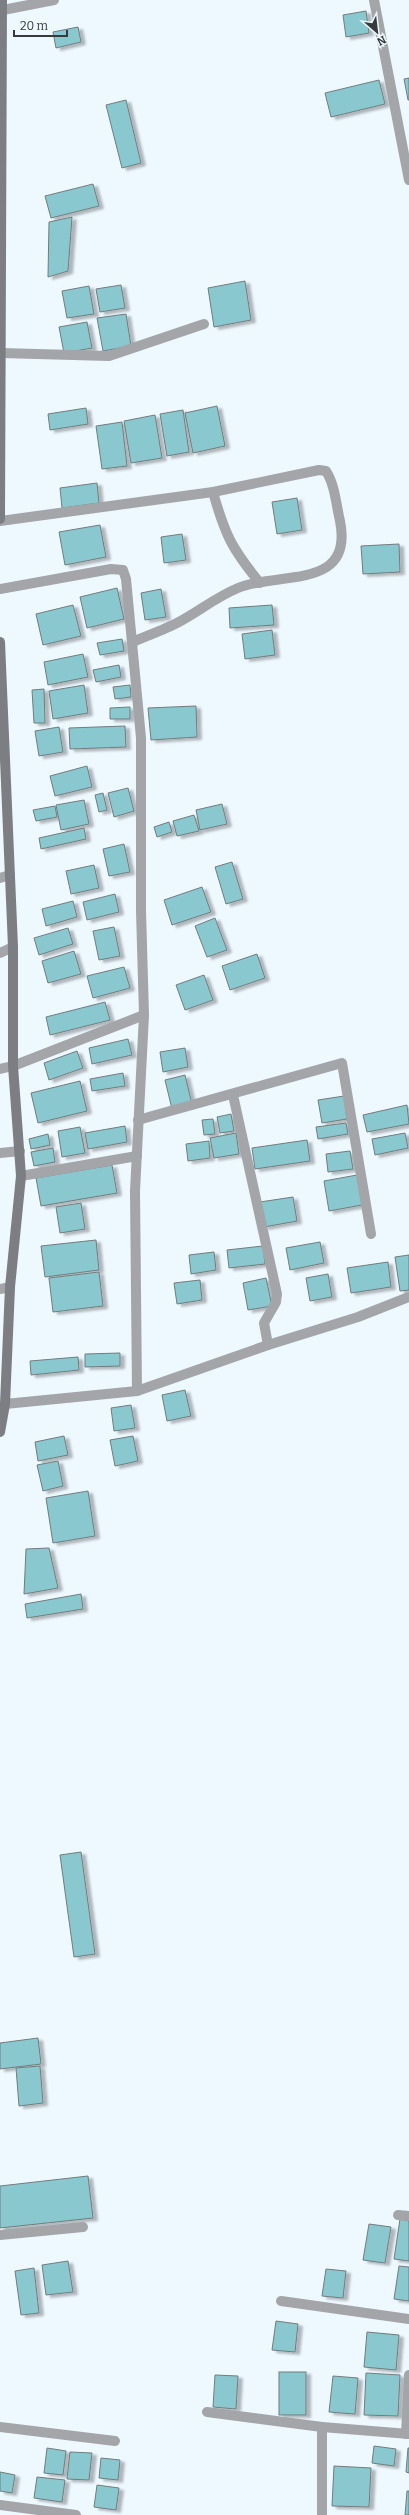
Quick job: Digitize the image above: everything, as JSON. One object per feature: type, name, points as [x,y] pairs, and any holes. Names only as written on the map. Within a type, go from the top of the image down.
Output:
[{"type":"street","points":[[54,0],[2,5],[0,195],[0,520],[214,492],[319,470],[326,471],[332,480],[342,532],[342,548],[335,560],[323,569],[300,578],[239,588],[177,623],[132,642]]},
{"type":"street","points":[[374,0],[409,180]]},
{"type":"street","points":[[1,353],[109,356],[204,324]]},
{"type":"street","points":[[214,492],[224,530],[232,547],[260,584]]},
{"type":"street","points":[[0,589],[111,569],[123,570],[126,579],[141,738],[141,911],[144,1015],[137,1156],[137,1391]]},
{"type":"street","points":[[0,642],[5,876],[13,946],[13,1066],[21,1176],[5,1288],[3,1346],[4,1404],[0,1432]]},
{"type":"street","points":[[0,953],[13,946]]},
{"type":"street","points":[[0,1069],[13,1066],[144,1015]]},
{"type":"street","points":[[138,1120],[233,1095],[342,1063],[371,1234]]},
{"type":"street","points":[[233,1095],[276,1294],[276,1302],[264,1323],[268,1345]]},
{"type":"street","points":[[0,1153],[20,1151]]},
{"type":"street","points":[[21,1176],[137,1156]]},
{"type":"street","points":[[4,1404],[137,1391],[268,1345],[358,1317],[409,1298]]},
{"type":"street","points":[[398,2215],[409,2216]]},
{"type":"street","points":[[0,2235],[82,2227]]},
{"type":"street","points":[[281,2301],[409,2319]]},
{"type":"street","points":[[207,2412],[322,2427],[407,2434],[409,2375]]},
{"type":"street","points":[[0,2427],[115,2441]]},
{"type":"street","points":[[322,2427],[322,2515]]},
{"type":"street","points":[[0,2505],[76,2515]]},
{"type":"building","points":[[366,11],[369,33],[346,37],[343,15]]},
{"type":"building","points":[[78,27],[81,42],[56,48],[53,32]]},
{"type":"building","points":[[409,78],[409,100],[408,100],[404,79]]},
{"type":"building","points":[[379,80],[385,104],[331,117],[325,93]]},
{"type":"building","points":[[126,100],[141,163],[122,168],[106,105]]},
{"type":"building","points":[[93,184],[99,206],[51,218],[45,196]]},
{"type":"building","points":[[72,217],[68,271],[48,277],[49,222]]},
{"type":"building","points":[[245,281],[251,320],[214,327],[208,288]]},
{"type":"building","points":[[121,285],[125,308],[100,312],[96,289]]},
{"type":"building","points":[[89,286],[94,314],[67,318],[62,291]]},
{"type":"building","points":[[126,314],[131,346],[103,351],[97,318]]},
{"type":"building","points":[[87,322],[92,348],[64,353],[59,327]]},
{"type":"building","points":[[217,406],[225,446],[193,453],[185,413]]},
{"type":"building","points":[[86,408],[88,424],[50,430],[48,414]]},
{"type":"building","points":[[183,410],[189,452],[167,456],[160,414]]},
{"type":"building","points":[[155,415],[162,458],[131,463],[124,421]]},
{"type":"building","points":[[122,422],[127,466],[102,469],[96,426]]},
{"type":"building","points":[[97,483],[99,503],[62,508],[60,488]]},
{"type":"building","points":[[297,498],[302,530],[277,534],[272,502]]},
{"type":"building","points":[[100,525],[106,557],[65,565],[59,532]]},
{"type":"building","points":[[182,534],[186,560],[164,563],[161,537]]},
{"type":"building","points":[[399,544],[400,572],[363,574],[361,546]]},
{"type":"building","points":[[117,588],[124,619],[87,628],[80,597]]},
{"type":"building","points":[[161,589],[166,617],[145,620],[141,593]]},
{"type":"building","points":[[73,605],[81,636],[43,645],[36,614]]},
{"type":"building","points":[[272,605],[274,625],[230,628],[229,608]]},
{"type":"building","points":[[272,630],[275,655],[245,659],[242,634]]},
{"type":"building","points":[[122,639],[124,651],[100,655],[97,643]]},
{"type":"building","points":[[83,654],[88,677],[48,685],[44,662]]},
{"type":"building","points":[[119,665],[121,677],[96,682],[93,670]]},
{"type":"building","points":[[84,685],[88,713],[53,719],[49,691]]},
{"type":"building","points":[[130,685],[131,697],[115,699],[113,687]]},
{"type":"building","points":[[44,689],[45,723],[34,723],[32,690]]},
{"type":"building","points":[[196,706],[197,737],[151,740],[148,708]]},
{"type":"building","points":[[130,707],[130,719],[110,719],[110,708]]},
{"type":"building","points":[[125,726],[126,747],[70,749],[69,728]]},
{"type":"building","points":[[59,727],[63,752],[39,756],[35,731]]},
{"type":"building","points":[[87,766],[92,787],[55,796],[50,776]]},
{"type":"building","points":[[128,788],[134,811],[114,817],[108,793]]},
{"type":"building","points":[[103,793],[107,810],[99,812],[95,795]]},
{"type":"building","points":[[84,800],[89,824],[61,830],[56,805]]},
{"type":"building","points":[[222,804],[227,824],[200,830],[196,810]]},
{"type":"building","points":[[55,806],[57,817],[36,821],[33,810]]},
{"type":"building","points":[[194,815],[199,831],[177,836],[173,821]]},
{"type":"building","points":[[169,822],[172,832],[157,837],[154,827]]},
{"type":"building","points":[[84,828],[86,839],[41,849],[39,838]]},
{"type":"building","points":[[124,844],[130,872],[109,876],[103,849]]},
{"type":"building","points":[[232,862],[243,899],[226,904],[215,867]]},
{"type":"building","points":[[94,865],[99,888],[71,894],[66,871]]},
{"type":"building","points":[[202,887],[211,912],[172,925],[164,900]]},
{"type":"building","points":[[115,894],[119,912],[87,920],[83,902]]},
{"type":"building","points":[[73,901],[77,917],[46,926],[42,909]]},
{"type":"building","points":[[215,918],[227,950],[207,957],[195,926]]},
{"type":"building","points":[[114,927],[120,956],[99,960],[93,931]]},
{"type":"building","points":[[68,928],[73,944],[39,955],[34,938]]},
{"type":"building","points":[[74,951],[81,974],[48,983],[42,961]]},
{"type":"building","points":[[257,954],[265,978],[230,990],[222,966]]},
{"type":"building","points":[[124,967],[130,988],[93,998],[87,976]]},
{"type":"building","points":[[204,975],[213,1000],[185,1010],[176,985]]},
{"type":"building","points":[[105,1002],[110,1020],[50,1035],[46,1017]]},
{"type":"building","points":[[128,1039],[132,1055],[92,1064],[89,1048]]},
{"type":"building","points":[[185,1048],[188,1067],[163,1072],[160,1052]]},
{"type":"building","points":[[77,1051],[83,1068],[49,1080],[44,1063]]},
{"type":"building","points":[[123,1073],[125,1086],[92,1091],[90,1079]]},
{"type":"building","points":[[185,1075],[192,1104],[172,1109],[165,1080]]},
{"type":"building","points":[[80,1081],[87,1111],[38,1123],[31,1093]]},
{"type":"building","points":[[344,1096],[347,1119],[322,1123],[318,1100]]},
{"type":"building","points":[[407,1105],[409,1124],[367,1132],[363,1115]]},
{"type":"building","points":[[231,1114],[234,1131],[220,1133],[217,1117]]},
{"type":"building","points":[[213,1119],[215,1134],[204,1135],[202,1120]]},
{"type":"building","points":[[346,1123],[348,1134],[318,1139],[316,1127]]},
{"type":"building","points":[[125,1126],[127,1142],[88,1149],[85,1133]]},
{"type":"building","points":[[80,1127],[85,1153],[62,1157],[58,1131]]},
{"type":"building","points":[[236,1133],[239,1154],[214,1158],[210,1138]]},
{"type":"building","points":[[405,1133],[408,1148],[375,1155],[372,1139]]},
{"type":"building","points":[[48,1134],[50,1145],[31,1149],[29,1139]]},
{"type":"building","points":[[307,1140],[310,1161],[255,1169],[252,1148]]},
{"type":"building","points":[[209,1141],[210,1158],[188,1161],[186,1144]]},
{"type":"building","points":[[53,1148],[55,1162],[34,1166],[31,1152]]},
{"type":"building","points":[[350,1151],[353,1169],[328,1172],[326,1154]]},
{"type":"building","points":[[112,1165],[117,1193],[41,1206],[36,1178]]},
{"type":"building","points":[[357,1175],[362,1205],[329,1211],[324,1181]]},
{"type":"building","points":[[293,1197],[297,1221],[264,1227],[260,1202]]},
{"type":"building","points":[[81,1203],[85,1229],[60,1233],[56,1207]]},
{"type":"building","points":[[96,1240],[99,1270],[45,1277],[41,1246]]},
{"type":"building","points":[[320,1242],[324,1263],[290,1270],[286,1248]]},
{"type":"building","points":[[263,1246],[265,1264],[229,1268],[227,1250]]},
{"type":"building","points":[[214,1252],[216,1270],[191,1274],[189,1255]]},
{"type":"building","points":[[409,1255],[409,1290],[400,1291],[395,1257]]},
{"type":"building","points":[[388,1262],[391,1287],[351,1293],[347,1268]]},
{"type":"building","points":[[99,1272],[103,1306],[53,1312],[49,1278]]},
{"type":"building","points":[[328,1274],[332,1297],[310,1301],[306,1278]]},
{"type":"building","points":[[266,1278],[272,1306],[248,1310],[243,1283]]},
{"type":"building","points":[[200,1280],[202,1300],[177,1304],[174,1283]]},
{"type":"building","points":[[120,1353],[120,1366],[85,1367],[85,1354]]},
{"type":"building","points":[[78,1357],[79,1370],[31,1375],[30,1361]]},
{"type":"building","points":[[185,1390],[191,1416],[167,1421],[162,1395]]},
{"type":"building","points":[[131,1405],[135,1428],[114,1431],[111,1408]]},
{"type":"building","points":[[64,1436],[68,1455],[38,1461],[35,1442]]},
{"type":"building","points":[[133,1436],[138,1461],[115,1466],[110,1440]]},
{"type":"building","points":[[58,1461],[63,1486],[43,1491],[37,1465]]},
{"type":"building","points":[[88,1491],[95,1536],[53,1543],[46,1498]]},
{"type":"building","points":[[49,1548],[58,1588],[24,1594],[26,1549]]},
{"type":"building","points":[[81,1594],[83,1609],[27,1618],[25,1604]]},
{"type":"building","points":[[81,1852],[95,1954],[74,1957],[60,1855]]},
{"type":"building","points":[[38,2038],[41,2064],[0,2069],[0,2043]]},
{"type":"building","points":[[40,2066],[43,2103],[19,2106],[16,2068]]},
{"type":"building","points":[[88,2176],[93,2218],[0,2228],[0,2186]]},
{"type":"building","points":[[400,2219],[409,2221],[409,2261],[394,2259]]},
{"type":"building","points":[[369,2224],[391,2227],[385,2263],[363,2260]]},
{"type":"building","points":[[68,2261],[73,2292],[46,2295],[42,2265]]},
{"type":"building","points":[[399,2266],[409,2267],[409,2301],[394,2299]]},
{"type":"building","points":[[34,2268],[39,2313],[21,2315],[15,2271]]},
{"type":"building","points":[[326,2269],[346,2271],[343,2298],[322,2296]]},
{"type":"building","points":[[276,2321],[298,2324],[295,2352],[272,2350]]},
{"type":"building","points":[[367,2332],[399,2335],[396,2370],[364,2367]]},
{"type":"building","points":[[279,2372],[306,2372],[306,2415],[279,2415]]},
{"type":"building","points":[[366,2373],[400,2375],[398,2416],[364,2415]]},
{"type":"building","points":[[215,2375],[238,2376],[236,2409],[213,2407]]},
{"type":"building","points":[[333,2376],[358,2378],[355,2414],[329,2412]]},
{"type":"building","points":[[374,2446],[396,2449],[394,2466],[372,2463]]},
{"type":"building","points":[[47,2448],[66,2451],[63,2475],[44,2473]]},
{"type":"building","points":[[409,2448],[409,2473],[406,2472]]},
{"type":"building","points":[[70,2452],[92,2453],[89,2480],[67,2479]]},
{"type":"building","points":[[101,2458],[120,2460],[118,2480],[99,2478]]},
{"type":"building","points":[[334,2466],[371,2468],[369,2507],[332,2506]]},
{"type":"building","points":[[0,2472],[15,2475],[12,2493],[0,2491]]},
{"type":"building","points":[[37,2477],[65,2480],[62,2502],[34,2498]]},
{"type":"building","points":[[97,2485],[119,2488],[116,2510],[94,2507]]},
{"type":"building","points":[[407,2491],[409,2491],[409,2515],[405,2515]]}]
